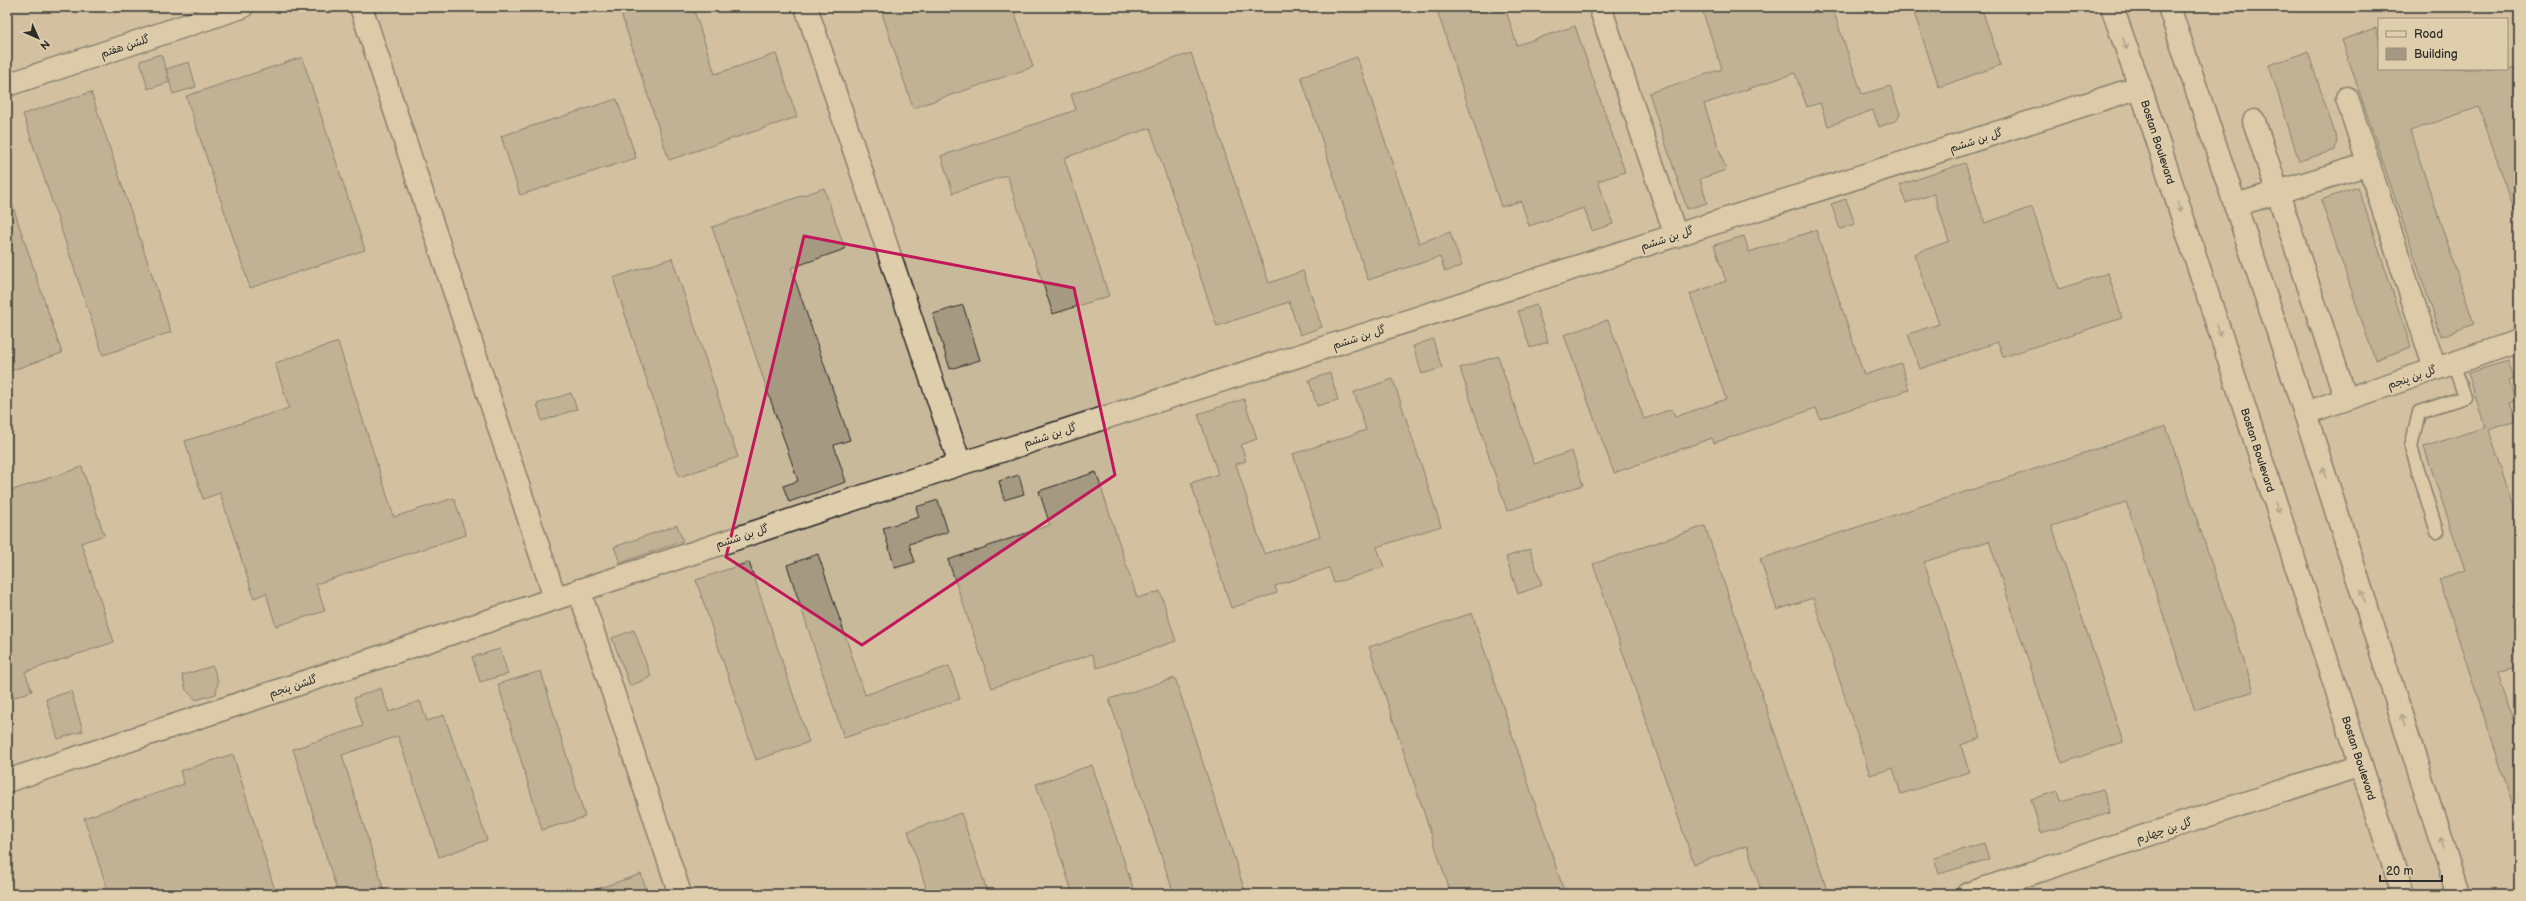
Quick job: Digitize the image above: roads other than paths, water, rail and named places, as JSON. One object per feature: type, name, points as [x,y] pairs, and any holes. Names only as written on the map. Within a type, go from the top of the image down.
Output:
[{"type":"street","name":"گلشن هفتم","points":[[7,85],[242,7]]},
{"type":"street","points":[[361,7],[555,598]]},
{"type":"street","points":[[806,7],[960,464]]},
{"type":"street","points":[[1600,7],[1676,236]]},
{"type":"street","name":"Bostan Boulevard","points":[[2112,7],[2140,87],[2403,894]]},
{"type":"street","points":[[2169,7],[2305,413],[2458,894]]},
{"type":"street","name":"گل بن ششم","points":[[579,590],[960,464],[2140,87]]},
{"type":"street","points":[[2347,98],[2369,164],[2444,366]]},
{"type":"street","points":[[2254,121],[2346,399]]},
{"type":"street","points":[[2236,205],[2369,164]]},
{"type":"street","name":"گل بن پنجم","points":[[2305,413],[2519,341]]},
{"type":"street","points":[[579,590],[680,894]]},
{"type":"street","name":"گلشن پنجم","points":[[7,781],[579,590]]},
{"type":"street","name":"گل بن چهارم","points":[[1968,894],[2361,765]]},
{"type":"lane","points":[[2437,532],[2411,447],[2419,412],[2465,397],[2444,366]]}]
